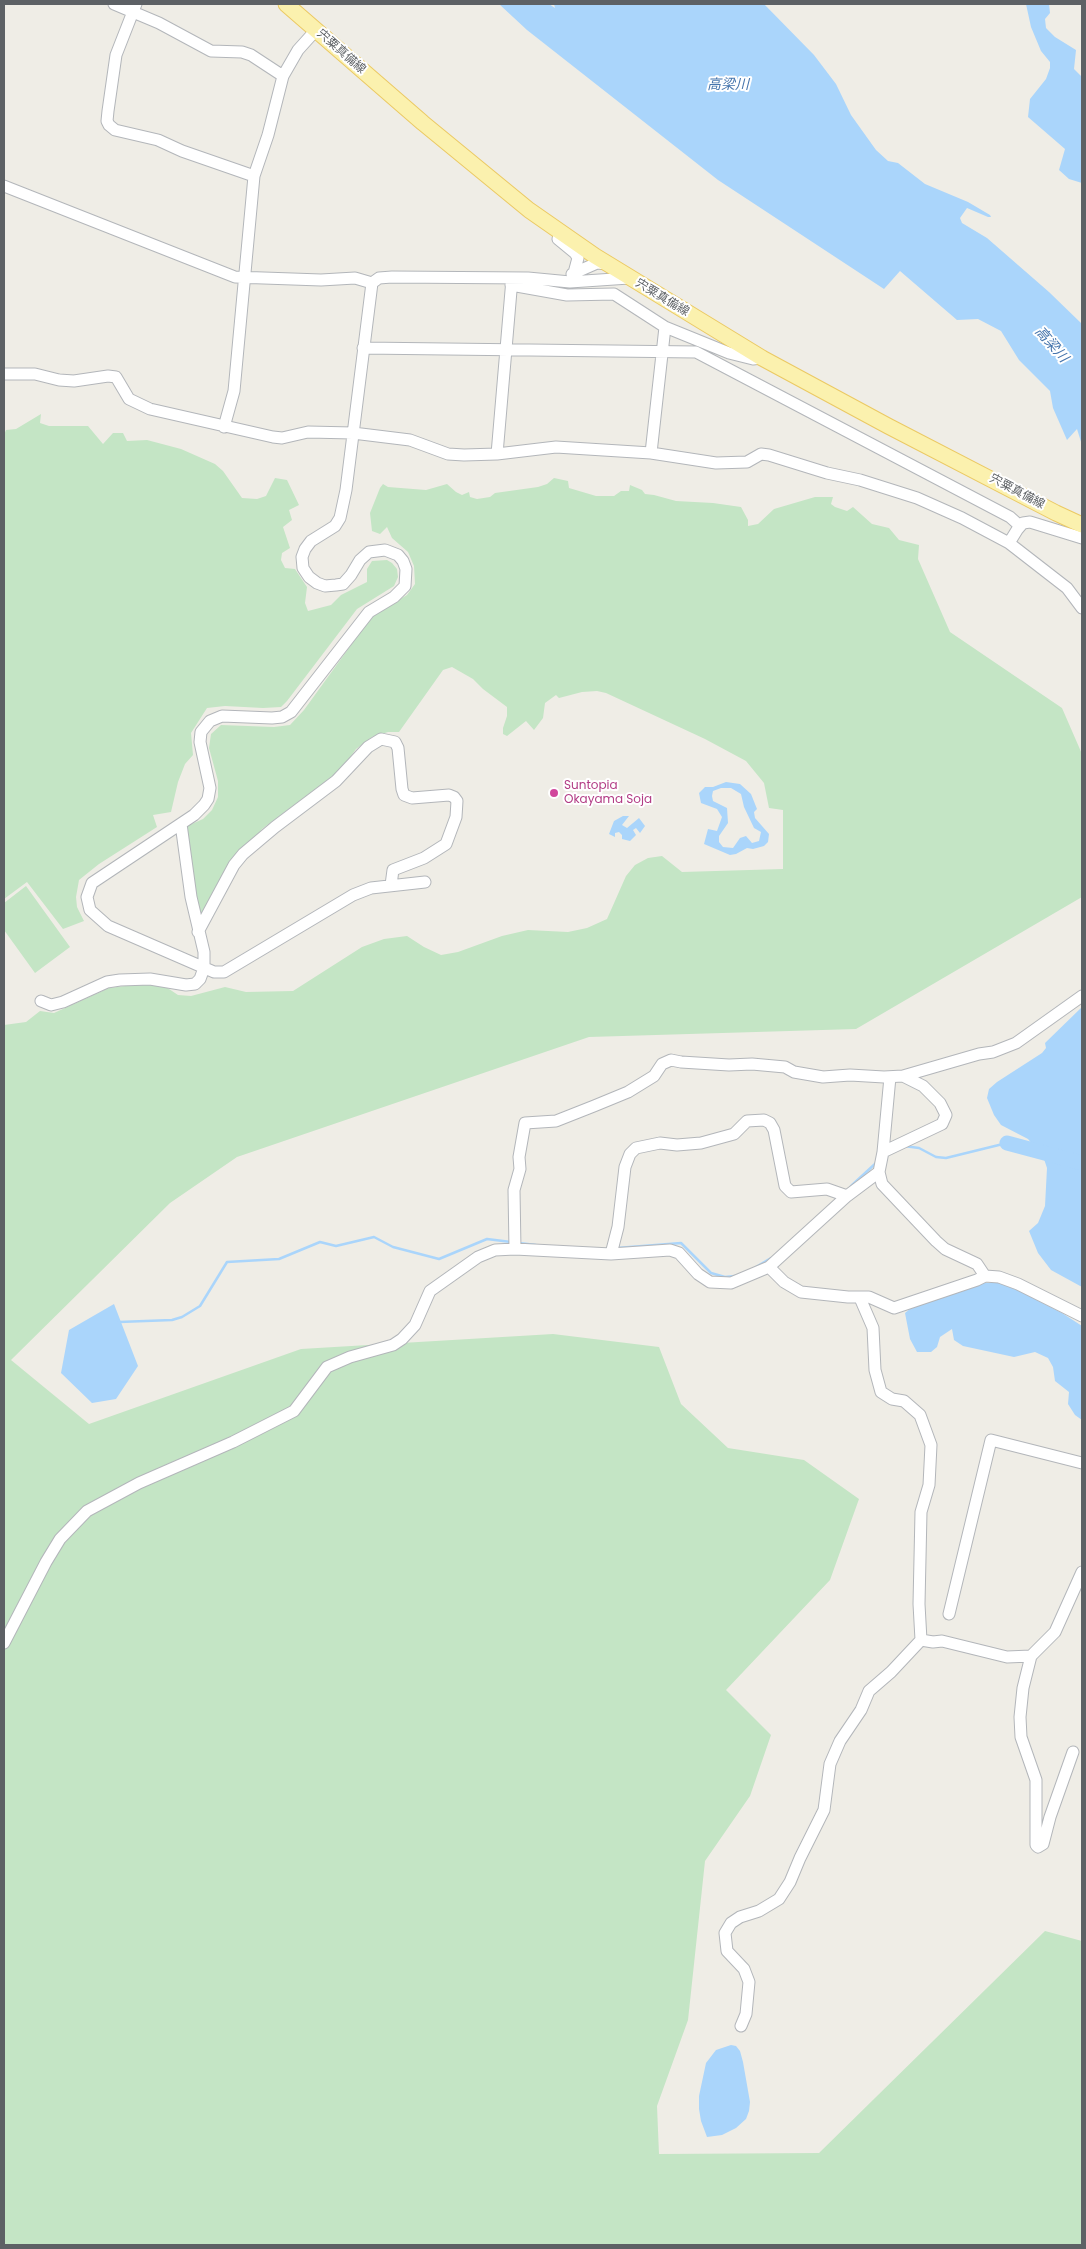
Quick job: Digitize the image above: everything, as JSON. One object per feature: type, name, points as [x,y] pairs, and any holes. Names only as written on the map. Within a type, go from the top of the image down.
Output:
[{"type":"main road","name":"宍粟真備線","points":[[286,4],[423,123],[529,210],[600,261],[762,358],[888,426],[1056,513],[1082,524]]},
{"type":"street","points":[[114,4],[134,7],[211,50],[242,52],[251,55],[283,76]]},
{"type":"street","points":[[134,7],[116,55],[108,111],[107,121],[109,125],[115,130],[158,140],[182,151],[254,176]]},
{"type":"street","points":[[224,427],[234,391],[246,279],[254,176],[268,135],[283,76],[298,50],[316,30]]},
{"type":"street","points":[[4,186],[235,277],[246,279],[321,280],[354,278],[372,283]]},
{"type":"street","points":[[529,210],[535,222],[575,253],[578,258],[579,277]]},
{"type":"street","points":[[579,277],[600,261]]},
{"type":"street","points":[[512,282],[528,278],[568,276],[630,278]]},
{"type":"street","points":[[426,882],[371,888],[354,895],[224,972],[214,972],[108,926],[94,915],[87,904],[87,897],[92,883],[199,811],[208,799],[210,788],[200,742],[201,732],[210,721],[222,716],[272,718],[291,712],[369,612],[394,597],[405,586],[407,577],[403,561],[398,555],[386,550],[369,552],[360,560],[343,584],[325,586],[317,583],[309,577],[303,568],[302,557],[305,549],[312,541],[335,526],[340,518],[353,434],[372,283],[379,278],[392,277],[512,282],[567,295],[614,294],[665,327],[729,353],[753,359],[762,358]]},
{"type":"street","points":[[497,454],[512,282]]},
{"type":"street","points":[[651,453],[665,327]]},
{"type":"street","points":[[363,348],[661,350],[696,352],[1010,516],[1020,526]]},
{"type":"street","points":[[4,374],[35,374],[59,380],[74,381],[108,376],[116,377],[130,399],[138,404],[273,438],[282,438],[308,432],[353,434],[410,440],[448,454],[497,454],[556,447],[651,453],[716,463],[747,462],[761,454],[769,455],[917,498],[962,518],[1009,543],[1066,588],[1082,608]]},
{"type":"street","points":[[1009,543],[1020,526],[1030,522],[1082,538]]},
{"type":"street","points":[[198,932],[234,865],[243,854],[275,826],[336,781],[368,747],[382,739],[395,742],[398,748],[404,795],[412,798],[449,795],[457,801],[456,818],[446,844],[424,858],[393,870],[391,885]]},
{"type":"street","points":[[41,1001],[51,1005],[107,982],[120,980],[150,979],[186,985],[195,984],[200,979],[204,968],[204,952],[198,932],[187,874],[181,824]]},
{"type":"street","points":[[515,1249],[514,1190],[520,1169],[525,1123],[556,1121],[628,1092],[654,1076],[662,1064],[671,1060],[785,1067],[794,1072],[823,1077],[850,1075],[903,1076],[979,1054],[993,1052],[1016,1043],[1082,996]]},
{"type":"street","points":[[883,1152],[942,1124],[946,1116],[940,1103],[923,1086],[903,1076]]},
{"type":"street","points":[[890,1077],[883,1152],[878,1172],[882,1184],[920,1226],[945,1249],[977,1264],[985,1276]]},
{"type":"street","points":[[611,1254],[618,1226],[625,1167],[630,1154],[636,1148],[660,1143],[678,1145],[701,1143],[734,1134],[747,1121],[764,1120],[770,1123],[774,1130],[785,1186],[791,1192],[827,1189],[842,1195]]},
{"type":"street","points":[[4,1643],[60,1539],[87,1511],[139,1483],[233,1442],[294,1411],[327,1367],[350,1357],[393,1345],[402,1339],[415,1325],[430,1291],[478,1257],[495,1250],[515,1249],[611,1254],[670,1250],[679,1253],[698,1274],[710,1282],[731,1283],[769,1267],[842,1195],[878,1172]]},
{"type":"street","points":[[769,1267],[784,1282],[801,1292],[860,1298],[869,1297],[894,1308],[985,1276],[999,1277],[1018,1284],[1082,1316]]},
{"type":"street","points":[[741,2026],[746,2014],[749,1982],[744,1970],[727,1951],[725,1933],[731,1923],[740,1917],[770,1906],[784,1894],[824,1810],[830,1764],[840,1741],[861,1710],[869,1691],[891,1672],[921,1640],[919,1604],[921,1512],[929,1485],[931,1445],[920,1415],[904,1401],[892,1399],[880,1392],[875,1370],[872,1328],[860,1298]]},
{"type":"street","points":[[949,1614],[991,1440],[1082,1463]]},
{"type":"street","points":[[1073,1752],[1050,1817],[1043,1844],[1038,1847],[1036,1845],[1036,1780],[1021,1736],[1020,1717],[1023,1688],[1031,1656],[1055,1632],[1082,1572]]},
{"type":"street","points":[[921,1640],[942,1641],[1007,1658],[1031,1656]]},
{"type":"green space","points":[[41,414],[40,423],[49,426],[88,426],[103,444],[113,433],[123,433],[127,441],[147,440],[181,449],[215,464],[223,471],[242,498],[257,499],[266,496],[275,478],[287,480],[299,505],[289,510],[292,520],[283,527],[290,548],[282,553],[281,560],[285,568],[295,569],[307,587],[305,603],[308,611],[331,605],[341,595],[367,582],[367,569],[372,561],[387,560],[392,563],[397,569],[398,577],[394,586],[357,609],[281,707],[225,706],[207,708],[191,733],[193,755],[185,764],[178,782],[171,812],[153,815],[157,827],[99,864],[79,880],[76,897],[77,907],[84,921],[63,929],[27,882],[4,899],[4,435],[6,430],[16,429]]},
{"type":"green space","points":[[554,478],[568,481],[569,488],[596,496],[614,496],[621,491],[629,491],[630,485],[642,490],[645,494],[676,501],[741,507],[748,520],[748,526],[758,524],[774,509],[815,497],[833,497],[831,504],[835,507],[847,511],[853,507],[872,524],[889,528],[899,540],[919,545],[918,559],[950,632],[1062,708],[1082,754],[1082,897],[856,1029],[589,1037],[237,1157],[170,1203],[11,1360],[89,1424],[301,1349],[553,1334],[659,1347],[681,1404],[728,1448],[804,1460],[859,1499],[830,1580],[726,1690],[771,1735],[750,1796],[705,1861],[688,2020],[657,2106],[659,2154],[819,2153],[1045,1931],[1082,1941],[1082,2245],[4,2245],[4,1025],[26,1022],[40,1011],[54,1013],[109,988],[125,986],[151,984],[166,987],[178,995],[191,996],[225,987],[246,992],[293,991],[362,947],[384,939],[407,936],[441,955],[458,952],[502,936],[528,930],[568,932],[587,928],[607,919],[626,876],[635,865],[648,858],[662,856],[682,872],[783,869],[783,810],[769,808],[764,783],[746,761],[705,739],[606,693],[597,691],[582,692],[559,698],[556,695],[545,703],[543,718],[534,730],[526,721],[507,736],[503,734],[503,728],[507,716],[507,707],[473,679],[452,667],[443,670],[399,732],[388,732],[372,737],[356,749],[342,769],[262,829],[200,916],[196,903],[185,827],[203,819],[212,810],[218,797],[218,781],[209,748],[211,734],[221,725],[274,727],[290,725],[304,710],[374,615],[407,595],[415,584],[414,566],[408,552],[392,538],[387,527],[380,534],[372,531],[370,513],[383,484],[388,487],[426,490],[447,484],[462,495],[469,492],[470,497],[477,499],[490,497],[495,493],[538,487],[547,484]]},
{"type":"green space","points":[[26,886],[70,947],[35,973],[4,930],[4,903]]},
{"type":"water","name":"高梁川","points":[[499,4],[549,4],[555,8],[554,4],[764,4],[814,55],[836,84],[851,115],[876,150],[888,161],[898,163],[925,184],[968,202],[990,215],[991,217],[988,217],[967,208],[960,218],[962,223],[987,238],[1049,292],[1082,324],[1082,445],[1077,429],[1067,440],[1053,408],[1050,391],[1019,360],[1001,331],[978,319],[957,320],[900,271],[884,289],[718,180],[527,30]]},
{"type":"water","points":[[1026,4],[1049,4],[1050,13],[1045,19],[1046,28],[1055,37],[1076,50],[1074,69],[1082,77],[1082,183],[1069,179],[1059,170],[1065,149],[1028,117],[1030,99],[1046,79],[1050,62],[1041,51],[1031,27]]},
{"type":"water","points":[[726,782],[740,784],[751,794],[757,809],[754,812],[755,818],[769,834],[768,842],[764,846],[753,849],[747,848],[730,855],[704,844],[708,829],[717,831],[722,817],[717,809],[701,803],[699,793],[705,787],[713,787]],"holes":[[[721,788],[731,788],[741,794],[744,807],[754,828],[761,832],[759,841],[752,843],[746,836],[740,838],[733,848],[723,847],[719,842],[719,836],[728,823],[727,808],[713,801],[712,796],[713,791]]]},
{"type":"water","points":[[623,816],[629,816],[622,825],[627,828],[639,818],[645,826],[640,833],[636,828],[633,830],[636,835],[630,841],[622,839],[622,835],[619,832],[615,833],[615,837],[609,834],[614,821]]},
{"type":"water","points":[[1082,1007],[1082,1287],[1051,1270],[1038,1253],[1029,1231],[1038,1223],[1045,1206],[1047,1168],[1044,1159],[1028,1139],[1001,1125],[994,1115],[987,1098],[989,1089],[997,1082],[1042,1053],[1046,1048],[1045,1043]]},
{"type":"water","points":[[983,1283],[1000,1283],[1019,1291],[1062,1313],[1082,1326],[1082,1420],[1075,1415],[1068,1404],[1069,1392],[1055,1381],[1053,1367],[1048,1358],[1035,1352],[1014,1357],[963,1346],[954,1340],[952,1329],[940,1337],[937,1347],[931,1352],[917,1352],[910,1339],[905,1313],[918,1302],[969,1289]]},
{"type":"water","points":[[114,1304],[138,1366],[116,1399],[92,1403],[61,1373],[69,1330]]},
{"type":"water","points":[[731,2045],[736,2046],[740,2051],[743,2062],[750,2102],[749,2111],[746,2119],[736,2128],[722,2135],[707,2137],[699,2109],[699,2096],[706,2063],[716,2050]]},
{"type":"waterway","points":[[904,1146],[919,1148],[936,1157],[946,1158],[1007,1143]]},
{"type":"waterway","points":[[1007,1143],[1082,1163]]},
{"type":"waterway","points":[[851,1186],[876,1163]]},
{"type":"waterway","points":[[119,1322],[172,1320],[182,1317],[200,1306],[227,1262],[279,1259],[320,1242],[336,1246],[374,1237],[393,1247],[439,1259],[487,1239],[511,1242]]},
{"type":"waterway","points":[[519,1243],[536,1245]]},
{"type":"waterway","points":[[617,1248],[681,1243],[711,1273],[725,1277],[735,1276]]},
{"type":"waterway","points":[[756,1267],[771,1258]]},
{"type":"place","name":"Suntopia Okayama Soja","points":[[554,793]]}]
